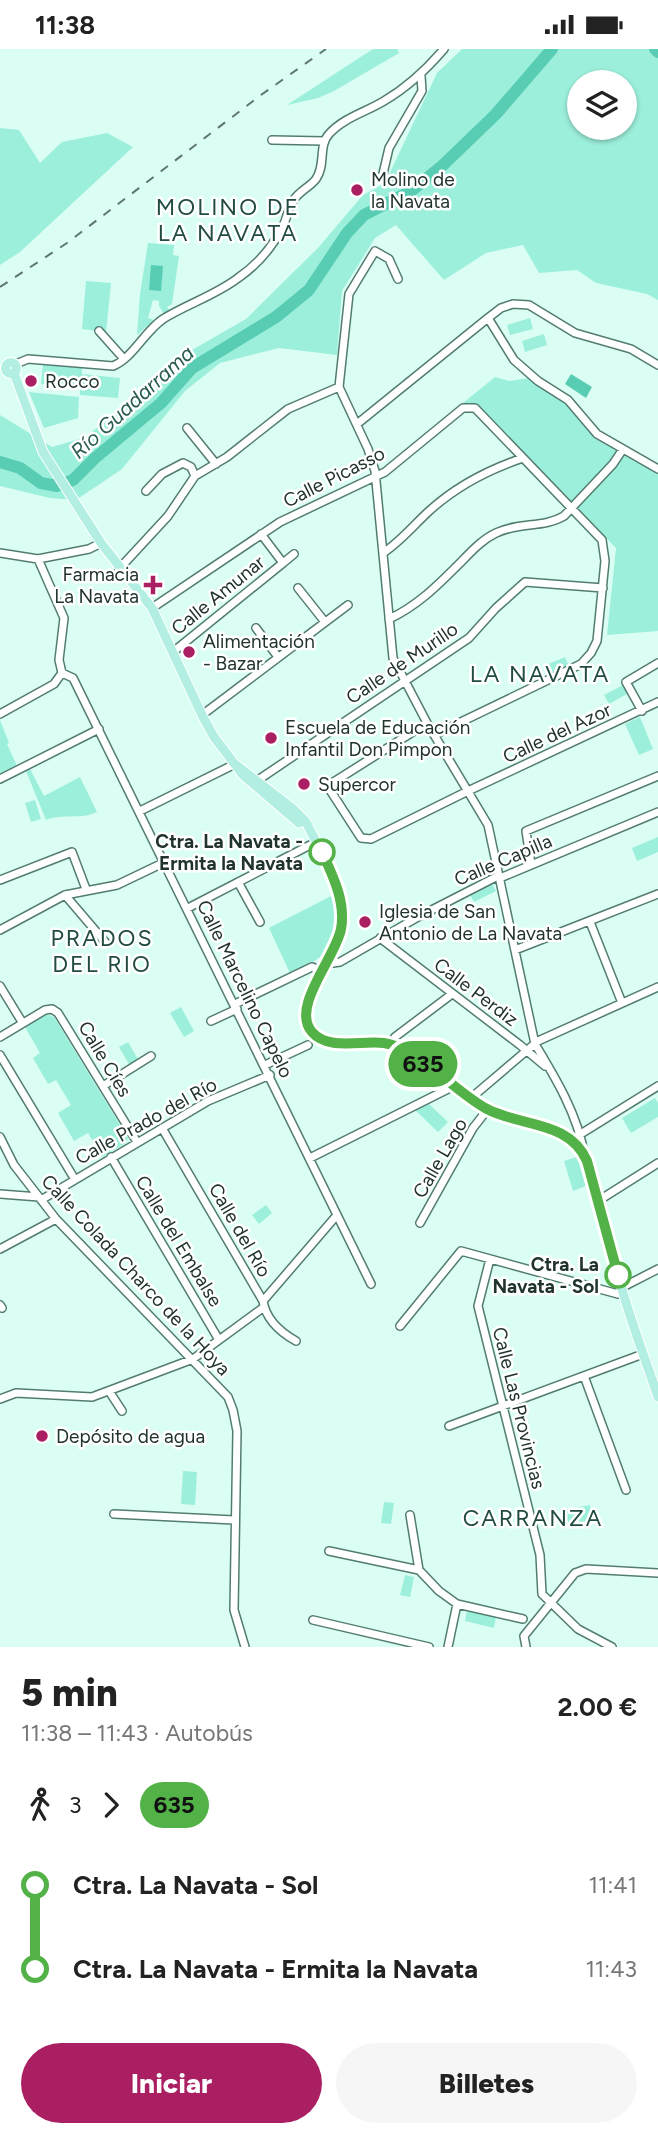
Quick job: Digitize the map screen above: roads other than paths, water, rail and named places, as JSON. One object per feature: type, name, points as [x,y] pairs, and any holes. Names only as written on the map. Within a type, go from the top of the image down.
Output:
[{"type":"main road","points":[[0,355],[12,367],[43,452],[119,569],[152,608],[201,715],[214,737],[243,775],[308,826]]},
{"type":"main road","points":[[235,764],[292,808],[308,826],[336,883],[342,913],[341,928],[305,1009],[307,1023],[314,1035],[329,1042],[391,1045],[408,1053],[488,1109],[575,1135],[584,1154],[622,1291],[643,1354],[656,1383],[658,1397]]},
{"type":"main road","points":[[243,775],[258,781]]},
{"type":"main road","points":[[258,781],[258,785],[282,807]]},
{"type":"street","points":[[12,367],[28,359],[113,366],[124,359],[146,333],[163,319],[236,280],[257,263],[282,226],[294,199],[316,179],[320,172],[324,141],[336,128],[421,76],[444,49]]},
{"type":"street","points":[[382,178],[390,149],[422,91],[421,76]]},
{"type":"street","points":[[272,140],[324,141]]},
{"type":"street","points":[[119,569],[168,516],[195,476],[216,464],[288,409],[339,387],[349,294],[375,251],[390,259],[398,279]]},
{"type":"street","points":[[357,424],[501,308],[513,304],[529,305],[575,334],[631,349],[658,365]]},
{"type":"street","points":[[488,318],[514,359],[538,381],[568,400],[597,434],[658,469]]},
{"type":"street","points":[[99,331],[124,359]]},
{"type":"street","name":"Calle Perdiz","points":[[339,387],[369,449],[375,477],[393,658],[427,723],[488,825],[535,1044],[552,1073],[575,1135]]},
{"type":"street","name":"Calle Picasso","points":[[152,608],[280,522],[375,477],[463,408],[475,408],[602,540],[605,561],[597,641],[581,664],[434,735]]},
{"type":"street","points":[[187,428],[216,464]]},
{"type":"street","points":[[389,619],[426,597],[477,547],[495,534],[514,526],[555,521],[572,508],[613,464],[622,449]]},
{"type":"street","points":[[383,553],[457,489],[492,469],[523,459]]},
{"type":"street","points":[[146,491],[162,474],[183,463],[191,467],[195,476]]},
{"type":"street","name":"Calle Amunar","points":[[261,534],[283,563]]},
{"type":"street","points":[[0,553],[38,559],[89,549],[101,543]]},
{"type":"street","name":"Calle Amunar","points":[[173,652],[294,554]]},
{"type":"street","points":[[0,714],[54,684],[62,673],[59,660],[64,618],[38,559]]},
{"type":"street","name":"Calle de Murillo","points":[[258,781],[469,638],[496,608],[525,582],[603,588]]},
{"type":"street","points":[[298,588],[325,622]]},
{"type":"street","points":[[201,715],[348,605]]},
{"type":"street","points":[[256,628],[278,657]]},
{"type":"street","points":[[642,711],[626,682],[658,663]]},
{"type":"street","name":"Calle Marcelino Capelo","points":[[62,673],[74,678],[371,1284]]},
{"type":"street","name":"Calle del Azor","points":[[427,723],[331,783],[330,790],[361,838],[371,839],[658,702]]},
{"type":"street","points":[[0,779],[99,729]]},
{"type":"street","points":[[140,811],[235,764]]},
{"type":"street","points":[[531,864],[526,831],[658,776]]},
{"type":"street","name":"Calle Capilla","points":[[328,960],[333,963],[340,962],[496,877],[500,878],[658,812]]},
{"type":"street","points":[[188,908],[316,842]]},
{"type":"street","points":[[0,880],[72,852],[86,889]]},
{"type":"street","points":[[0,930],[65,895],[117,885],[165,862]]},
{"type":"street","points":[[239,882],[260,922]]},
{"type":"street","points":[[515,950],[658,894]]},
{"type":"street","points":[[65,895],[106,943]]},
{"type":"street","points":[[590,922],[622,1003]]},
{"type":"street","name":"Calle Perdiz","points":[[380,938],[552,1073]]},
{"type":"street","points":[[211,1021],[312,967],[322,971]]},
{"type":"street","points":[[0,986],[22,1022]]},
{"type":"street","points":[[471,1098],[535,1044],[658,987]]},
{"type":"street","points":[[391,1045],[395,1037],[452,994]]},
{"type":"street","name":"Calle Cíes","points":[[0,1037],[45,1010],[52,1009],[58,1013],[137,1142]]},
{"type":"street","points":[[265,1065],[308,1045]]},
{"type":"street","points":[[0,1055],[74,1178]]},
{"type":"street","points":[[103,1086],[151,1056]]},
{"type":"street","points":[[0,1073],[8,1069]]},
{"type":"street","name":"Calle Prado del Río","points":[[40,1198],[208,1101],[270,1075]]},
{"type":"street","points":[[310,1158],[454,1086]]},
{"type":"street","points":[[575,1135],[658,1086]]},
{"type":"street","name":"Calle Lago","points":[[420,1223],[473,1128],[488,1109]]},
{"type":"street","name":"Calle del Río","points":[[162,1128],[279,1331],[296,1341]]},
{"type":"street","name":"Calle Colada Charco de la Hoya","points":[[0,1137],[14,1165],[57,1219],[228,1397],[237,1431],[234,1611],[245,1647]]},
{"type":"street","name":"Calle del Embalse","points":[[111,1157],[219,1340]]},
{"type":"street","points":[[598,1201],[658,1163]]},
{"type":"street","points":[[0,1194],[40,1198]]},
{"type":"street","points":[[0,1399],[16,1393],[92,1397],[193,1359],[264,1304],[337,1215]]},
{"type":"street","points":[[0,1249],[57,1219]]},
{"type":"street","points":[[400,1326],[461,1251],[618,1294],[658,1269]]},
{"type":"street","name":"Calle Las Provincias","points":[[490,1259],[478,1306],[540,1555],[542,1594],[551,1602]]},
{"type":"street","points":[[449,1426],[643,1354]]},
{"type":"street","points":[[584,1376],[626,1490]]},
{"type":"street","points":[[109,1391],[122,1411]]},
{"type":"street","points":[[114,1514],[234,1520]]},
{"type":"street","points":[[410,1515],[419,1570],[439,1591],[457,1604],[523,1619]]},
{"type":"street","points":[[329,1551],[419,1570]]},
{"type":"street","points":[[526,1647],[524,1636],[580,1570],[658,1573]]},
{"type":"street","points":[[551,1602],[578,1629],[612,1647]]},
{"type":"street","points":[[448,1647],[457,1604]]},
{"type":"street","points":[[313,1620],[429,1647]]},
{"type":"waterway","name":"Río Guadarrama","points":[[0,462],[20,468],[41,483],[57,486],[73,480],[161,403],[192,368],[276,317],[309,290],[347,233],[364,215],[411,191],[441,167],[496,114],[552,49]]},
{"type":"waterway","name":"Río Guadarrama","points":[[655,49],[658,52]]},
{"type":"railway","points":[[0,287],[67,243],[261,95],[326,49]]},
{"type":"place","name":"Molino de la Navata","points":[[357,190]]},
{"type":"place","name":"Rocco","points":[[31,381]]},
{"type":"place","name":"Farmacia La Navata","points":[[153,585]]},
{"type":"place","name":"Alimentación - Bazar","points":[[189,652]]},
{"type":"place","name":"Escuela de Educación Infantil Don Pimpon","points":[[271,738]]},
{"type":"place","name":"Supercor","points":[[304,784]]},
{"type":"place","name":"Ctra. La Navata - Ermita la Navata","points":[[322,852]]},
{"type":"place","name":"Iglesia de San Antonio de La Navata","points":[[365,922]]},
{"type":"place","name":"Ctra. La Navata - Sol","points":[[618,1275]]},
{"type":"place","name":"Depósito de agua","points":[[42,1436]]},
{"type":"district","name":"MOLINO DE LA NAVATA","points":[[228,220]]},
{"type":"district","name":"LA NAVATA","points":[[540,674]]},
{"type":"district","name":"PRADOS DEL RIO","points":[[102,951]]},
{"type":"district","name":"CARRANZA","points":[[533,1518]]}]
